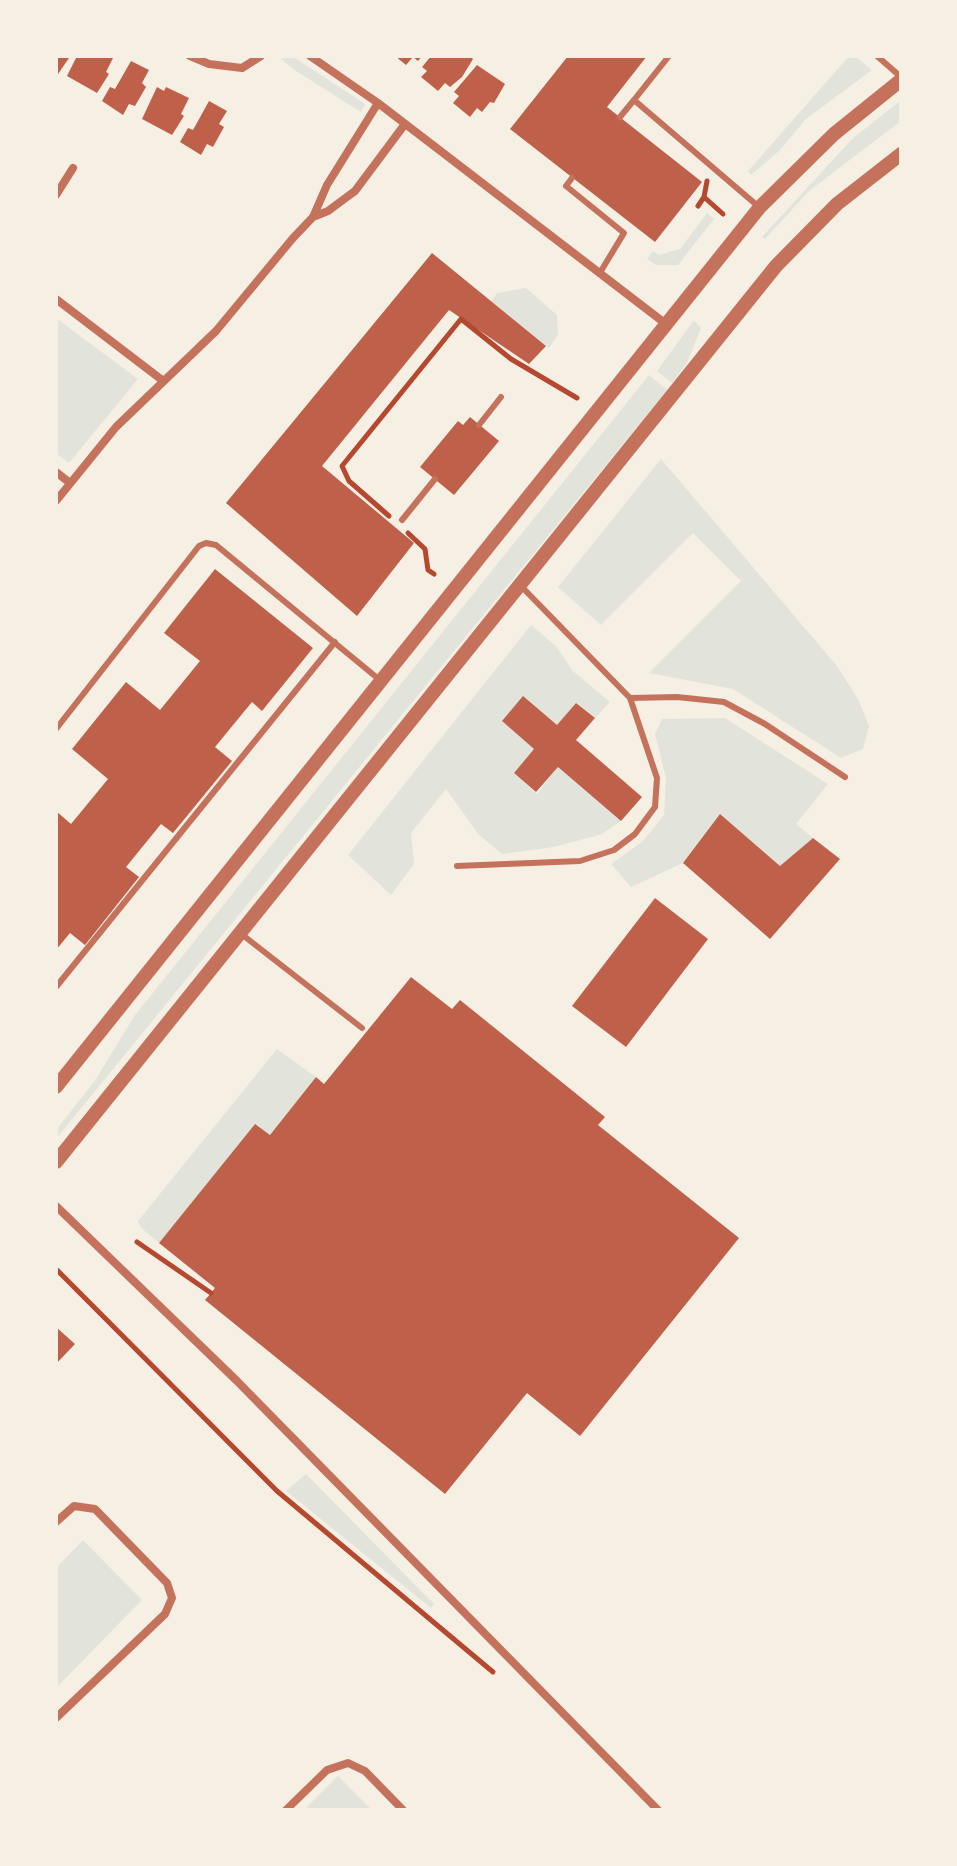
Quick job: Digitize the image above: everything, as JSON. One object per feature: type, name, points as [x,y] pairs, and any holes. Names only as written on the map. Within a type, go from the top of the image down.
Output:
[{"type":"street","points":[[190,56],[209,64],[242,68],[261,56]]},
{"type":"street","points":[[310,56],[378,103],[601,271],[666,324]]},
{"type":"street","points":[[56,1087],[760,207],[834,134],[901,78]]},
{"type":"street","points":[[56,501],[116,427],[216,331],[274,259],[313,217],[342,161],[378,103]]},
{"type":"street","points":[[313,217],[335,207],[355,191],[405,124]]},
{"type":"street","points":[[56,1162],[776,266],[837,204],[901,154]]},
{"type":"street","points":[[56,195],[73,168]]},
{"type":"street","points":[[56,299],[162,380]]},
{"type":"street","points":[[56,472],[70,483]]},
{"type":"street","points":[[56,1206],[236,1380],[658,1810]]},
{"type":"street","points":[[56,1522],[74,1506],[95,1509],[167,1583],[172,1598],[165,1614],[56,1718]]},
{"type":"street","points":[[286,1810],[327,1770],[348,1763],[365,1771],[403,1810]]},
{"type":"lane","points":[[620,117],[669,56]]},
{"type":"lane","points":[[877,56],[901,78]]},
{"type":"lane","points":[[634,100],[760,207]]},
{"type":"lane","points":[[572,178],[566,186],[624,233],[601,271]]},
{"type":"lane","points":[[479,425],[501,397]]},
{"type":"lane","points":[[402,520],[435,479]]},
{"type":"lane","points":[[56,729],[199,546],[206,543],[216,545],[381,681]]},
{"type":"lane","points":[[457,866],[580,861],[614,850],[635,834],[655,807],[657,778],[630,698],[521,586]]},
{"type":"lane","points":[[56,987],[335,642]]},
{"type":"lane","points":[[630,698],[677,697],[724,702],[765,724],[845,777]]},
{"type":"lane","points":[[240,933],[362,1028]]},
{"type":"path","points":[[698,206],[704,197],[723,214]]},
{"type":"path","points":[[393,520],[349,481],[342,466],[461,319],[511,359],[577,398]]},
{"type":"path","points":[[404,530],[425,549],[428,570],[434,574]]},
{"type":"path","points":[[137,1242],[211,1293]]},
{"type":"path","points":[[56,1269],[277,1491],[496,1675]]},
{"type":"shaded area","points":[[292,56],[365,104],[361,112],[296,71],[281,59]]},
{"type":"shaded area","points":[[849,56],[855,56],[872,70],[806,119],[779,151],[751,175],[748,171]]},
{"type":"shaded area","points":[[901,100],[901,121],[809,191],[765,239],[762,237],[852,139]]},
{"type":"shaded area","points":[[707,213],[714,219],[678,265],[656,265],[647,259],[653,251],[659,255],[680,249]]},
{"type":"shaded area","points":[[526,288],[557,315],[558,335],[549,348],[491,301],[497,293]]},
{"type":"shaded area","points":[[56,318],[138,379],[69,463],[56,453]]},
{"type":"shaded area","points":[[694,320],[701,328],[687,363],[672,383],[657,371]]},
{"type":"shaded area","points":[[649,375],[667,390],[56,1139],[56,1130],[94,1082],[135,1015]]},
{"type":"shaded area","points":[[661,459],[837,666],[858,699],[869,726],[863,749],[841,758],[733,689],[649,673],[741,581],[693,533],[601,625],[558,587]]},
{"type":"shaded area","points":[[531,625],[556,646],[572,670],[610,702],[595,718],[576,703],[557,725],[523,697],[502,721],[534,749],[514,773],[537,794],[558,767],[621,821],[602,834],[554,847],[502,854],[479,835],[446,789],[411,833],[414,864],[391,895],[348,855]]},
{"type":"shaded area","points":[[725,718],[828,784],[796,824],[813,838],[780,866],[720,814],[683,863],[631,887],[611,864],[643,841],[664,815],[666,778],[655,734],[662,719]]},
{"type":"shaded area","points":[[277,1049],[316,1077],[270,1135],[255,1124],[159,1243],[141,1228],[138,1221]]},
{"type":"shaded area","points":[[306,1474],[434,1604],[431,1608],[286,1491]]},
{"type":"shaded area","points":[[83,1540],[142,1600],[56,1688],[56,1568]]},
{"type":"shaded area","points":[[338,1776],[372,1810],[304,1810]]},
{"type":"building","points":[[56,56],[69,58],[56,77]]},
{"type":"building","points":[[77,56],[114,56],[106,72],[109,74],[97,93],[67,76]]},
{"type":"building","points":[[395,56],[422,56],[418,61],[413,57],[406,65]]},
{"type":"building","points":[[431,56],[470,56],[473,59],[462,77],[450,87],[445,83],[438,91],[421,77],[427,71],[422,67]]},
{"type":"building","points":[[568,56],[647,56],[607,107],[702,182],[655,242],[510,129]]},
{"type":"building","points":[[131,61],[149,70],[142,83],[146,87],[135,106],[129,104],[123,115],[102,101],[110,87],[115,89]]},
{"type":"building","points":[[477,65],[505,84],[494,103],[490,102],[482,112],[477,108],[470,117],[453,103],[459,96],[454,92]]},
{"type":"building","points":[[157,87],[164,91],[166,87],[189,98],[181,114],[184,116],[172,135],[142,119]]},
{"type":"building","points":[[209,101],[227,111],[219,124],[224,127],[213,147],[207,144],[201,155],[180,142],[188,128],[193,130]]},
{"type":"building","points":[[432,253],[546,346],[529,364],[449,310],[322,466],[414,543],[357,616],[226,503]]},
{"type":"building","points":[[470,417],[499,441],[454,495],[420,467],[458,421],[463,425]]},
{"type":"building","points":[[215,569],[313,648],[262,711],[252,702],[215,747],[232,761],[173,833],[161,824],[126,867],[139,877],[85,945],[70,933],[56,950],[56,811],[71,824],[108,779],[72,749],[126,682],[160,710],[200,661],[164,633]]},
{"type":"building","points":[[523,696],[557,725],[576,703],[595,718],[576,740],[642,797],[621,821],[558,767],[536,792],[514,773],[534,749],[502,721]]},
{"type":"building","points":[[720,814],[780,866],[813,838],[840,859],[770,939],[683,863]]},
{"type":"building","points":[[655,898],[708,939],[626,1047],[572,1006]]},
{"type":"building","points":[[411,977],[452,1009],[460,1000],[605,1117],[598,1125],[739,1238],[580,1436],[527,1393],[445,1494],[205,1300],[215,1288],[159,1243],[255,1124],[270,1135],[316,1077],[324,1084]]},
{"type":"building","points":[[56,1327],[75,1344],[56,1364]]}]
